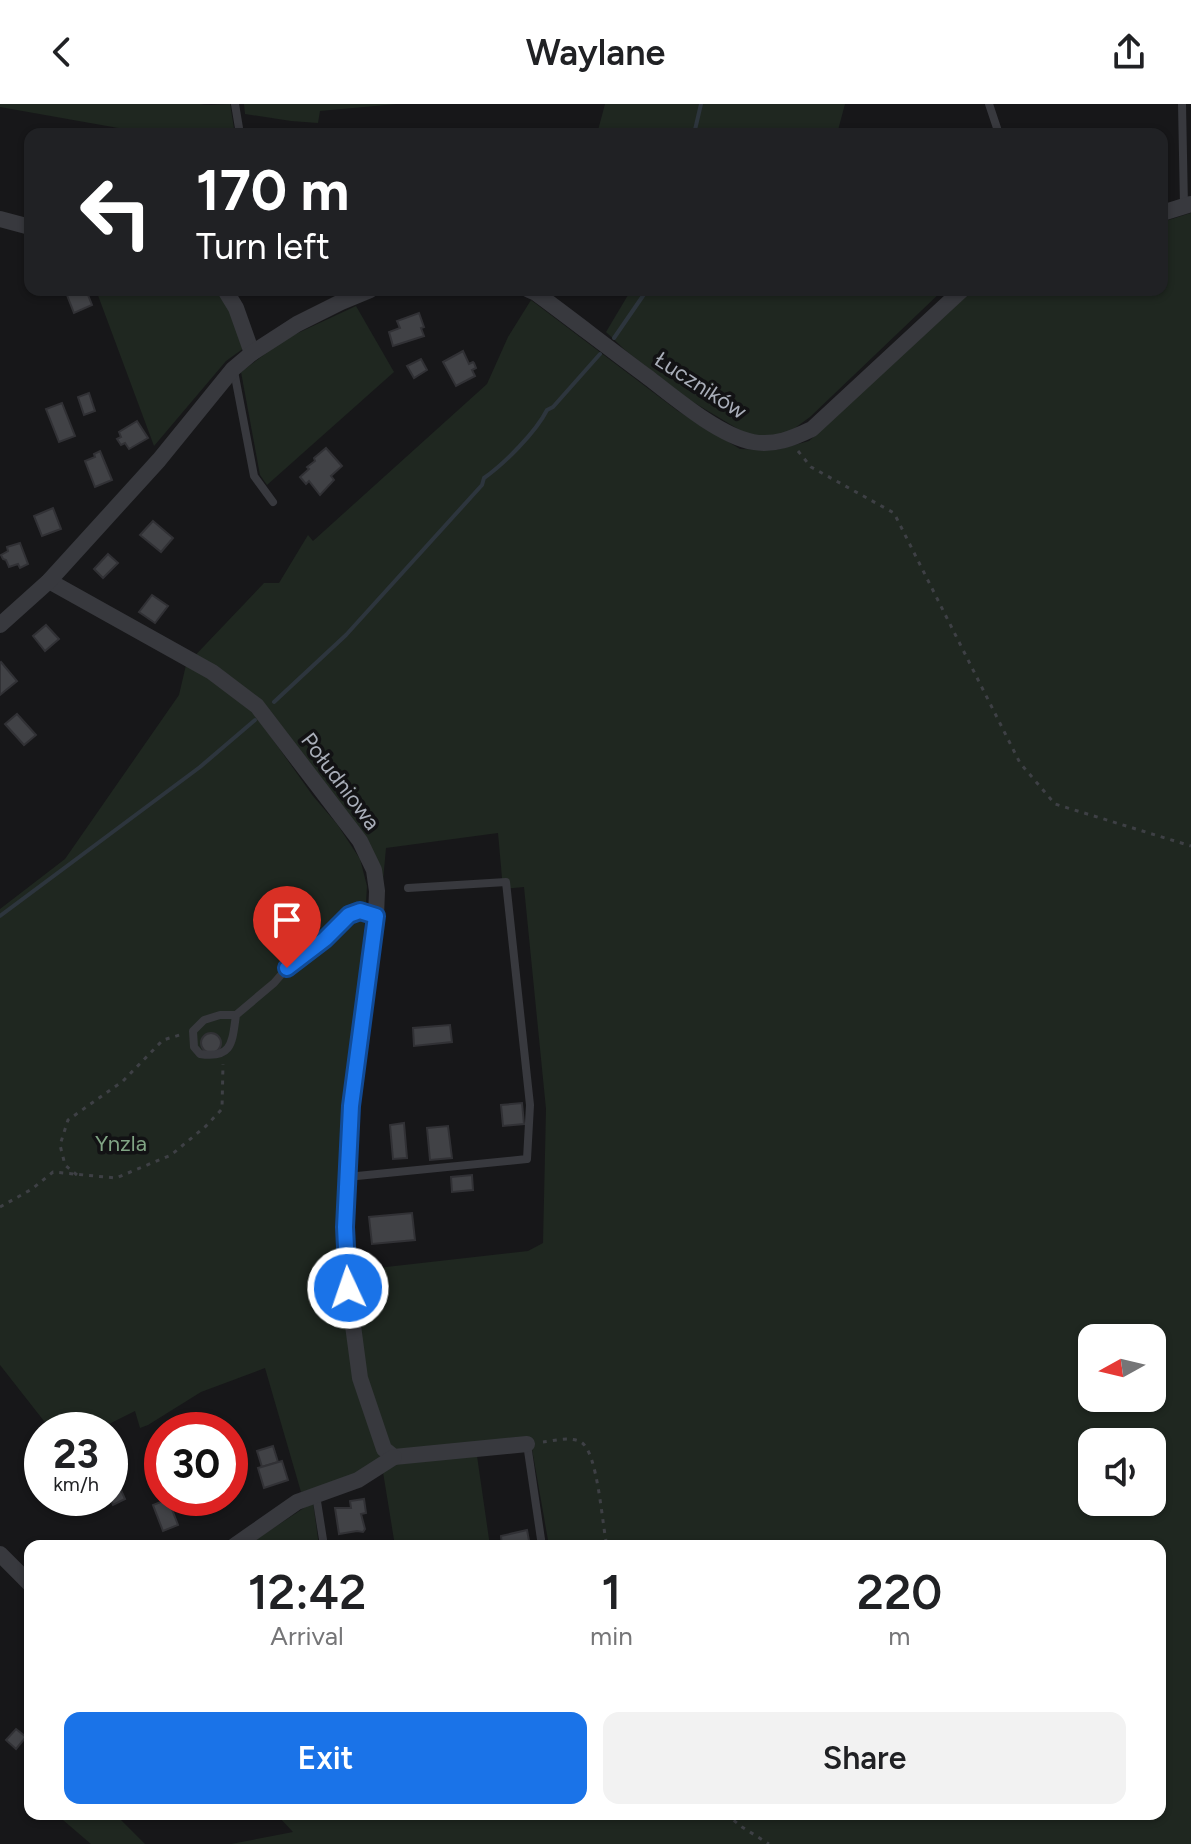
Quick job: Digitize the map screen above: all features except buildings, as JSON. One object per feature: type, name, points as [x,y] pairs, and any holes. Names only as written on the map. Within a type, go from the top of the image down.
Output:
[{"type":"street","points":[[1168,211],[1188,205]]},
{"type":"street","points":[[0,219],[24,225]]},
{"type":"street","points":[[229,296],[252,353]]},
{"type":"street","points":[[1,623],[49,581],[159,460],[233,369],[297,324],[356,296]]},
{"type":"street","name":"Łuczników","points":[[538,296],[686,406],[728,433],[751,442],[769,444],[788,440],[812,429],[956,296]]},
{"type":"street","name":"Południowa","points":[[49,581],[212,672],[257,706],[360,841],[374,870],[376,916],[351,1106],[345,1227],[348,1288],[360,1378],[384,1449],[394,1457]]},
{"type":"street","points":[[243,1540],[297,1502],[358,1480],[394,1457],[527,1444]]},
{"type":"street","points":[[0,1554],[24,1578]]},
{"type":"lane","points":[[235,104],[239,128]]},
{"type":"lane","points":[[989,104],[997,128]]},
{"type":"lane","points":[[1182,104],[1188,205]]},
{"type":"lane","points":[[236,308],[237,296]]},
{"type":"lane","points":[[233,369],[254,476],[273,502]]},
{"type":"lane","points":[[346,1178],[527,1159],[530,1105],[506,882],[408,888]]},
{"type":"lane","points":[[236,1015],[220,1015],[204,1020],[193,1031],[194,1047],[200,1054],[223,1054],[229,1048],[236,1015],[349,915],[360,911],[376,916]]},
{"type":"lane","points":[[527,1444],[541,1540]]},
{"type":"lane","points":[[316,1495],[323,1540]]},
{"type":"path","points":[[788,440],[811,467],[894,513],[1020,763],[1055,804],[1191,846]]},
{"type":"path","points":[[77,1175],[65,1165],[60,1145],[68,1120],[123,1081],[163,1040],[193,1031]]},
{"type":"path","points":[[0,1207],[32,1189],[53,1172],[116,1178],[171,1155],[222,1109],[223,1054]]},
{"type":"path","points":[[527,1444],[574,1439],[587,1447],[596,1473],[606,1540]]},
{"type":"path","points":[[733,1820],[769,1844]]},
{"type":"green space","points":[[0,104],[230,104],[234,128],[118,128],[0,107]]},
{"type":"green space","points":[[244,104],[397,104],[320,111],[318,123],[245,114]]},
{"type":"green space","points":[[605,104],[845,104],[839,128],[599,128]]},
{"type":"green space","name":"Ynzla","points":[[1191,213],[1191,1844],[231,1844],[293,1832],[282,1820],[1166,1820],[1166,1540],[548,1540],[532,1449],[477,1456],[489,1540],[394,1540],[383,1472],[301,1492],[265,1368],[201,1392],[169,1412],[144,1412],[144,1426],[140,1428],[135,1411],[128,1414],[128,1412],[37,1412],[0,1365],[0,909],[65,859],[179,695],[186,665],[264,583],[279,583],[308,535],[313,541],[487,384],[508,337],[531,300],[678,411],[740,449],[776,450],[809,441],[966,296],[1168,296],[1168,220]],"holes":[[[264,727],[383,881],[386,848],[498,833],[503,889],[524,887],[546,1109],[543,1243],[528,1251],[342,1272],[347,1095],[367,886],[360,859]]]},
{"type":"green space","points":[[98,296],[220,296],[229,309],[244,348],[226,361],[154,446]]},
{"type":"green space","points":[[627,296],[937,296],[810,417],[788,433],[768,437],[748,435],[688,399],[606,332]]},
{"type":"green space","points":[[356,306],[394,372],[267,485],[260,475],[241,372],[285,339]]},
{"type":"green space","points":[[313,1502],[318,1540],[255,1540]]},
{"type":"green space","points":[[63,1820],[121,1820],[145,1844],[91,1844]]},
{"type":"waterway","points":[[695,128],[701,104]]},
{"type":"waterway","points":[[614,338],[643,296]]},
{"type":"waterway","points":[[274,702],[346,635],[482,485],[484,478],[519,447],[547,410],[600,354]]},
{"type":"waterway","points":[[0,916],[200,767],[255,720]]},
{"type":"route","points":[[287,968],[311,951],[349,915],[360,911],[376,916],[351,1106],[345,1227],[348,1288]]}]
